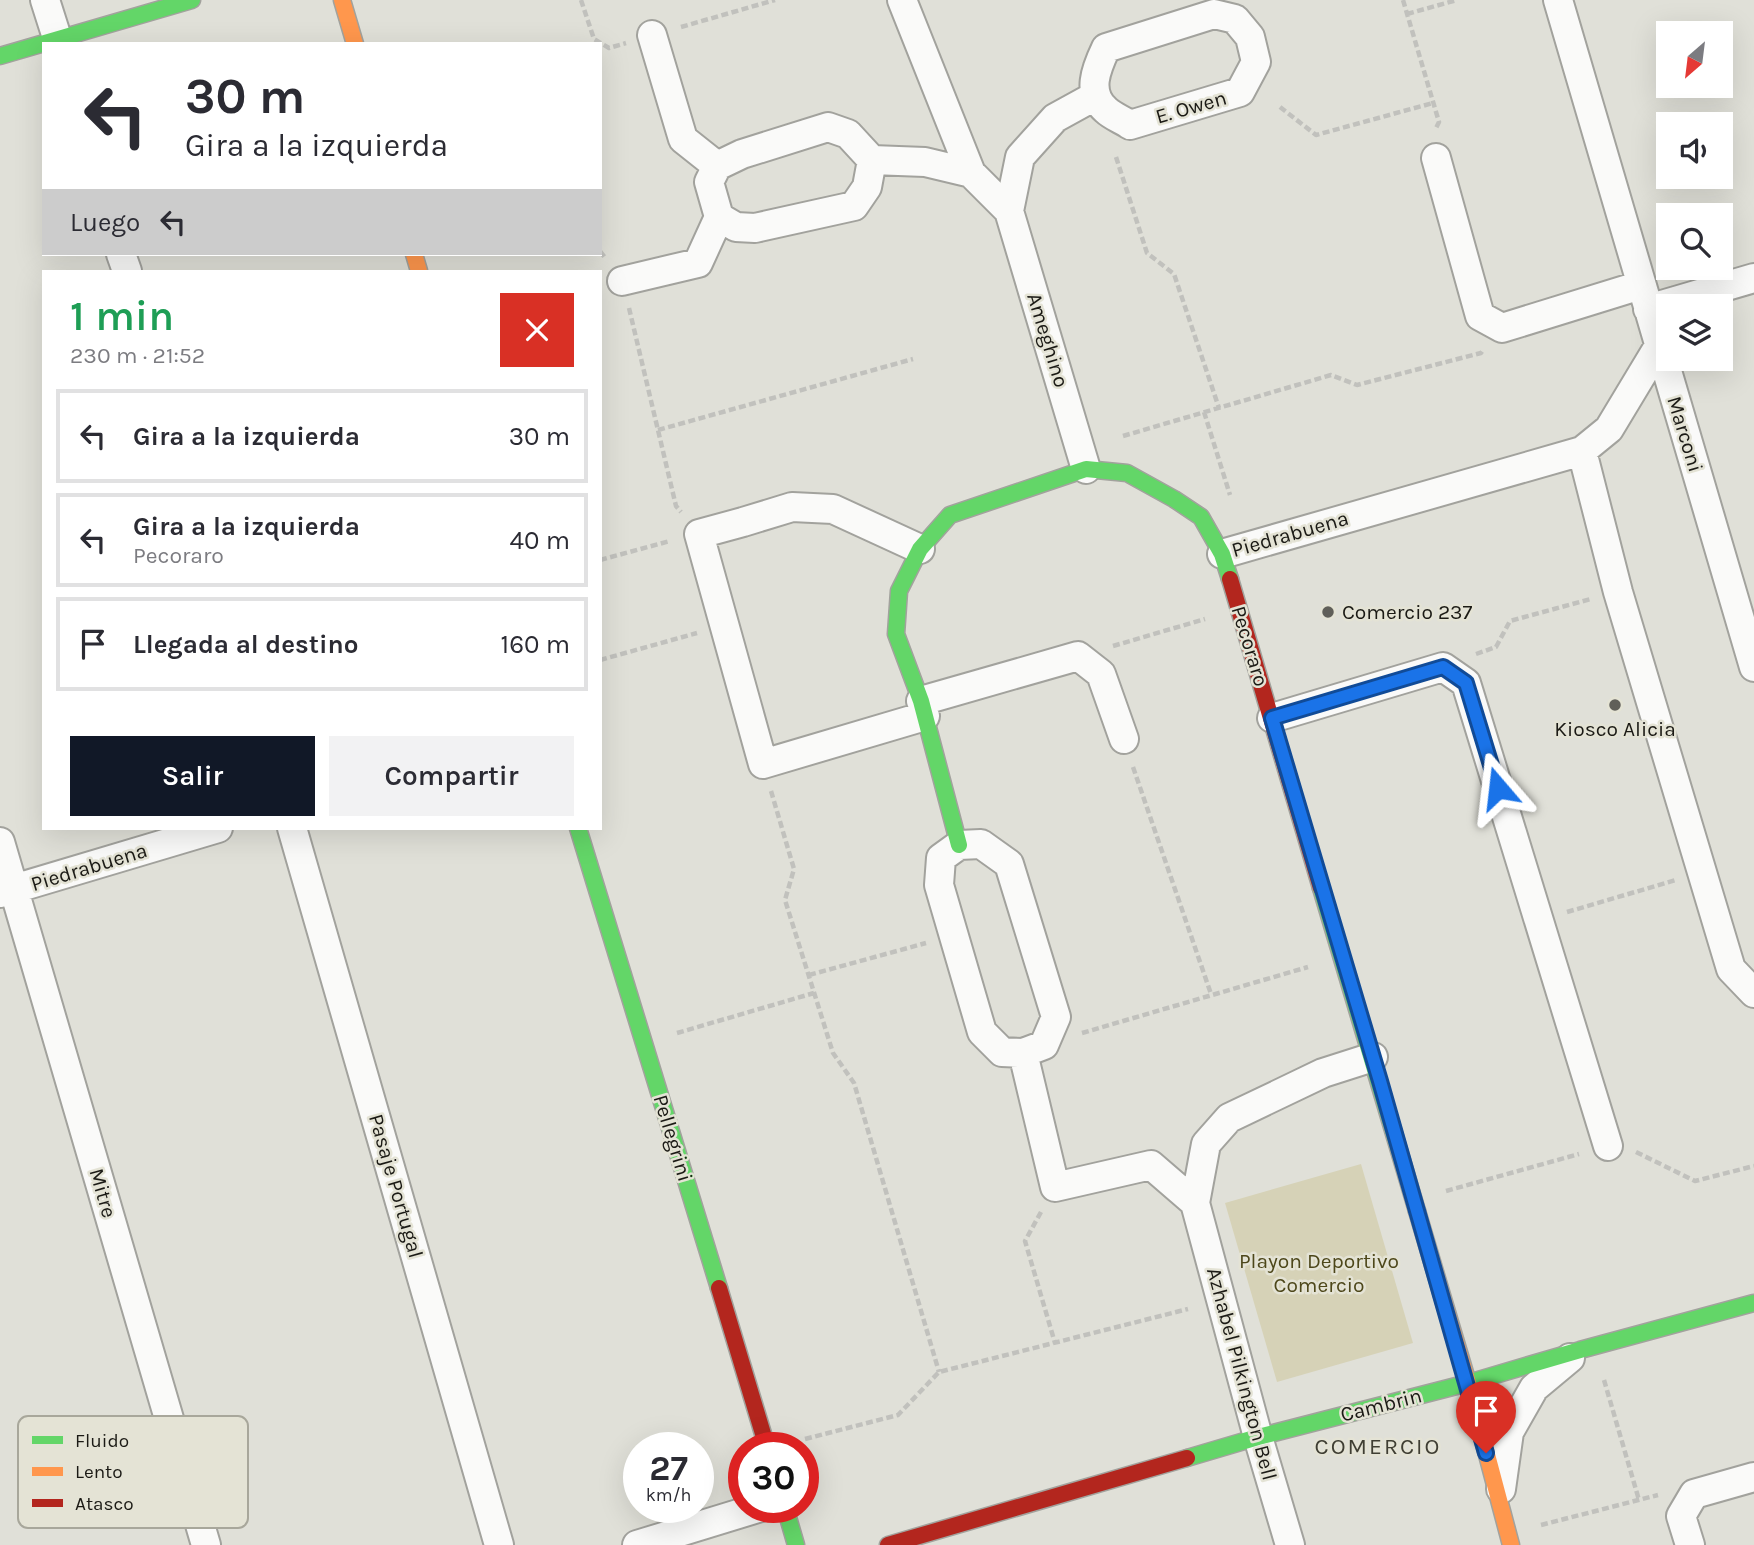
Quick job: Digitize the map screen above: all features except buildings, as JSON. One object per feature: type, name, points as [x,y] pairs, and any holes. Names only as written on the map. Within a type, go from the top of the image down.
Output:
[{"type":"street","points":[[45,0],[58,41],[192,0]]},
{"type":"street","points":[[342,0],[354,42]]},
{"type":"street","points":[[902,0],[971,173],[1009,211]]},
{"type":"street","name":"Marconi","points":[[1558,0],[1656,336]]},
{"type":"street","name":"E. Owen","points":[[1181,12],[1214,14],[1235,19],[1250,37],[1256,62],[1241,92],[1130,125],[1106,111],[1095,96],[1096,70],[1106,48],[1181,12]]},
{"type":"street","points":[[652,35],[683,139],[718,166]]},
{"type":"street","points":[[0,56],[42,45]]},
{"type":"street","points":[[1009,211],[1020,157],[1055,118],[1095,96]]},
{"type":"street","points":[[622,281],[698,263],[719,216],[709,182],[718,166],[742,154],[828,127],[848,134],[872,160],[925,162],[971,173]]},
{"type":"street","points":[[1436,158],[1480,316],[1502,328],[1645,297],[1754,278]]},
{"type":"street","points":[[719,216],[736,227],[755,228],[854,206],[867,187],[872,160]]},
{"type":"street","name":"Ameghino","points":[[1009,211],[1086,469]]},
{"type":"street","name":"Piedrabuena","points":[[923,709],[896,634],[899,591],[920,549],[950,515],[1086,469],[1128,473],[1200,517],[1222,554],[1582,451],[1609,429],[1656,351]]},
{"type":"street","name":"Marconi","points":[[1667,371],[1753,656]]},
{"type":"street","points":[[1582,451],[1618,592],[1731,969],[1754,993]]},
{"type":"street","points":[[920,549],[833,509],[792,507],[699,534],[763,764],[1078,656],[1101,674],[1124,739]]},
{"type":"street","name":"Pecoraro","points":[[1222,554],[1468,1383],[1509,1539]]},
{"type":"street","points":[[1272,718],[1443,667],[1466,683],[1608,1146]]},
{"type":"street","points":[[923,709],[959,845]]},
{"type":"street","name":"Piedrabuena","points":[[7,891],[211,830]]},
{"type":"street","name":"Pasaje Portugal","points":[[293,830],[499,1545]]},
{"type":"street","name":"Pellegrini","points":[[579,830],[762,1432]]},
{"type":"street","name":"Mitre","points":[[0,842],[7,891],[167,1416]]},
{"type":"street","points":[[1033,1049],[1002,1052],[982,1032],[939,885],[941,858],[959,845],[981,844],[1009,864],[1056,1017],[1033,1049],[1055,1187],[1151,1164],[1195,1203]]},
{"type":"street","name":"Azhabel Pilkington Bell","points":[[1290,1545],[1195,1203],[1206,1144],[1229,1118],[1323,1073],[1373,1057]]},
{"type":"street","name":"Cambrin","points":[[888,1545],[1258,1437],[1468,1383],[1754,1303]]},
{"type":"street","points":[[1499,1499],[1509,1432],[1534,1388],[1587,1348]]},
{"type":"street","points":[[1690,1545],[1681,1516],[1694,1494],[1754,1477]]},
{"type":"street","points":[[637,1545],[728,1517]]},
{"type":"street","points":[[790,1523],[796,1545]]},
{"type":"street","name":"Mitre","points":[[201,1528],[206,1545]]},
{"type":"path","points":[[1403,0],[1439,122],[1426,147],[1436,158]]},
{"type":"path","points":[[1407,15],[1457,0]]},
{"type":"path","points":[[1280,107],[1316,135],[1433,103]]},
{"type":"path","points":[[1116,157],[1147,253],[1174,274],[1219,408]]},
{"type":"path","points":[[602,254],[622,281],[676,506],[699,534],[602,559]]},
{"type":"path","points":[[1112,439],[1331,375],[1357,385],[1481,353],[1502,328]]},
{"type":"path","points":[[658,430],[913,359]]},
{"type":"path","points":[[1204,412],[1231,498]]},
{"type":"path","points":[[1443,667],[1496,646],[1510,621],[1618,592]]},
{"type":"path","points":[[1078,656],[1240,610]]},
{"type":"path","points":[[602,659],[724,626]]},
{"type":"path","points":[[1124,739],[1211,994]]},
{"type":"path","points":[[763,764],[794,869],[785,900],[833,1053],[854,1083],[939,1372]]},
{"type":"path","points":[[1539,920],[1702,873]]},
{"type":"path","points":[[809,975],[954,936]]},
{"type":"path","points":[[1033,1049],[1343,957]]},
{"type":"path","points":[[677,1032],[814,993]]},
{"type":"path","points":[[1414,1199],[1619,1143],[1695,1181],[1754,1166]]},
{"type":"path","points":[[1055,1187],[1024,1241],[1055,1343]]},
{"type":"path","points":[[819,1435],[898,1415],[939,1372],[1188,1309]]},
{"type":"path","points":[[1587,1348],[1639,1500]]},
{"type":"path","points":[[1509,1539],[1662,1494]]},
{"type":"green space","name":"Playon Deportivo Comercio","points":[[1361,1164],[1413,1343],[1277,1382],[1225,1203]]},
{"type":"traffic: fast","points":[[48,42],[192,0]]},
{"type":"traffic: fast","points":[[0,56],[42,44]]},
{"type":"traffic: fast","points":[[959,845],[921,701],[896,634],[899,591],[920,549],[950,515],[1086,469],[1127,473],[1201,517],[1222,554],[1230,579]]},
{"type":"traffic: fast","points":[[579,830],[719,1288]]},
{"type":"traffic: fast","points":[[1321,888],[1417,1211]]},
{"type":"traffic: fast","points":[[1187,1458],[1754,1303]]},
{"type":"traffic: fast","points":[[790,1523],[796,1545]]},
{"type":"traffic: slow","points":[[342,0],[354,42]]},
{"type":"traffic: slow","points":[[415,256],[419,270]]},
{"type":"traffic: slow","points":[[1417,1211],[1468,1383],[1511,1545]]},
{"type":"traffic: jam","points":[[1230,579],[1321,888]]},
{"type":"traffic: jam","points":[[719,1288],[762,1432]]},
{"type":"traffic: jam","points":[[888,1545],[1187,1458]]},
{"type":"place","name":"Comercio 237","points":[[1328,612]]},
{"type":"place","name":"Kiosco Alicia","points":[[1615,705]]},
{"type":"district","name":"COMERCIO","points":[[1378,1446]]},
{"type":"route","points":[[1486,1453],[1380,1081],[1272,718],[1443,667],[1466,683],[1498,788]]}]
